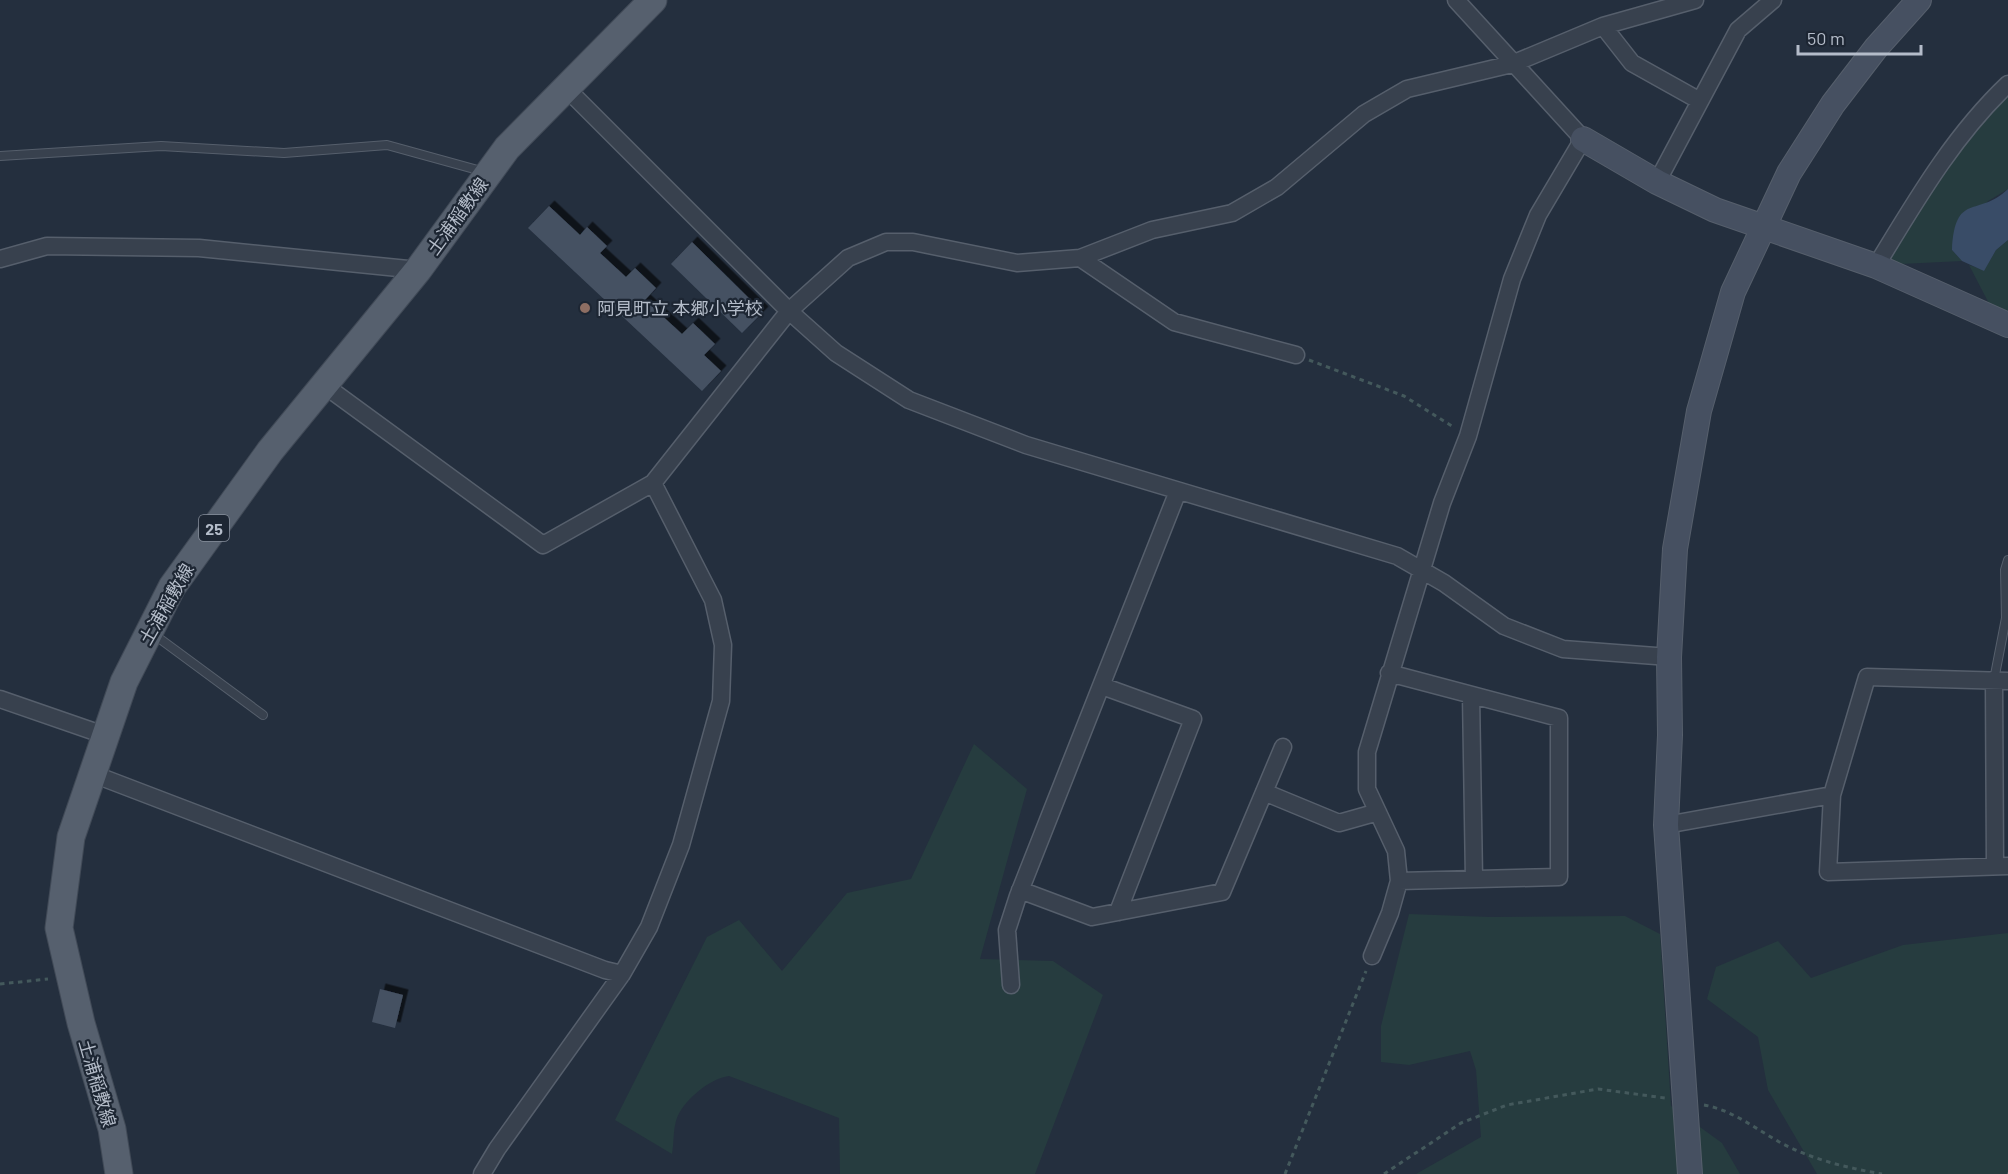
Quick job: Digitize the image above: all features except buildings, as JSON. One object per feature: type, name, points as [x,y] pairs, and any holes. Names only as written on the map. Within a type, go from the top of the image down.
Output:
[{"type":"main road","name":"土浦稲敷線","points":[[120,1174],[112,1129],[59,928],[71,837],[124,682],[172,587],[270,451],[417,270],[507,148],[653,0]]},
{"type":"street","points":[[1456,0],[1512,64],[1584,140],[1657,182],[1715,210],[1876,266],[2008,326]]},
{"type":"street","points":[[324,385],[543,545],[653,483],[789,311],[848,258],[886,242],[913,242],[1017,263],[1080,258],[1152,230],[1232,213],[1277,187],[1364,114],[1407,89],[1512,64],[1604,26],[1695,0]]},
{"type":"street","points":[[1657,182],[1738,30],[1773,0]]},
{"type":"street","points":[[1690,1174],[1666,825],[1670,735],[1669,657],[1675,549],[1699,411],[1733,292],[1789,173],[1833,104],[1876,48],[1919,0]]},
{"type":"street","points":[[1604,26],[1632,63],[1700,100]]},
{"type":"street","points":[[1876,266],[1929,179],[1993,98],[2008,84]]},
{"type":"street","points":[[567,89],[789,311],[836,353],[909,400],[1026,445],[1396,556],[1423,571],[1504,626],[1563,649],[1669,657]]},
{"type":"street","points":[[1372,956],[1390,913],[1399,880],[1396,851],[1367,789],[1367,752],[1389,672],[1423,571],[1442,503],[1468,436],[1512,279],[1538,215],[1584,140]]},
{"type":"street","points":[[0,260],[47,246],[199,248],[417,270]]},
{"type":"street","points":[[1080,258],[1174,321],[1296,355]]},
{"type":"street","points":[[483,1174],[497,1149],[622,974],[649,927],[681,844],[721,701],[723,645],[713,600],[653,483]]},
{"type":"street","points":[[1011,985],[1007,930],[1020,890],[1178,491]]},
{"type":"street","points":[[1389,672],[1559,718],[1559,877],[1399,880]]},
{"type":"street","points":[[1867,677],[2001,680],[2001,866],[1828,872],[1832,795],[1867,677]]},
{"type":"street","points":[[1102,686],[1193,719],[1118,912]]},
{"type":"street","points":[[1471,695],[1474,879]]},
{"type":"street","points":[[0,699],[107,736]]},
{"type":"street","points":[[1020,890],[1092,917],[1222,892],[1283,747]]},
{"type":"street","points":[[93,774],[605,970],[622,974]]},
{"type":"street","points":[[1264,792],[1339,823],[1378,812]]},
{"type":"street","points":[[1666,825],[1832,795]]},
{"type":"lane","points":[[0,156],[161,146],[284,153],[387,145],[488,173]]},
{"type":"lane","points":[[2001,680],[2006,618],[2005,570],[2008,560]]},
{"type":"lane","points":[[150,631],[263,715]]},
{"type":"path","points":[[1296,355],[1404,396],[1468,436]]},
{"type":"path","points":[[1285,1174],[1372,956]]},
{"type":"path","points":[[0,984],[71,978]]},
{"type":"path","points":[[1384,1174],[1461,1123],[1507,1105],[1598,1089],[1720,1108],[1785,1145],[1841,1167],[1882,1174]]},
{"type":"green space","points":[[2008,92],[2008,189],[1988,201],[1952,250],[1962,261],[1881,265],[1933,183]]},
{"type":"green space","points":[[2008,240],[2008,321],[1996,317],[1969,265],[1984,270],[1996,250]]},
{"type":"green space","points":[[974,744],[1027,789],[980,959],[1053,961],[1103,995],[1035,1174],[840,1174],[839,1118],[729,1076],[705,1086],[684,1106],[674,1129],[672,1154],[615,1120],[707,937],[739,920],[782,971],[847,893],[911,879]]},
{"type":"green space","points":[[1409,914],[1490,917],[1625,916],[1660,934],[1671,1106],[1722,1143],[1740,1174],[1416,1174],[1481,1137],[1476,1070],[1470,1051],[1409,1065],[1381,1062],[1381,1026]]},
{"type":"green space","points":[[2008,933],[2008,1174],[1817,1174],[1768,1090],[1758,1037],[1707,999],[1716,967],[1778,941],[1811,978],[1903,945]]},
{"type":"water","points":[[2008,189],[2008,240],[1996,250],[1984,271],[1962,261],[1952,250],[1954,232],[1963,212],[1997,198]]},
{"type":"place","name":"阿見町立 本郷小学校","points":[[585,308]]}]
